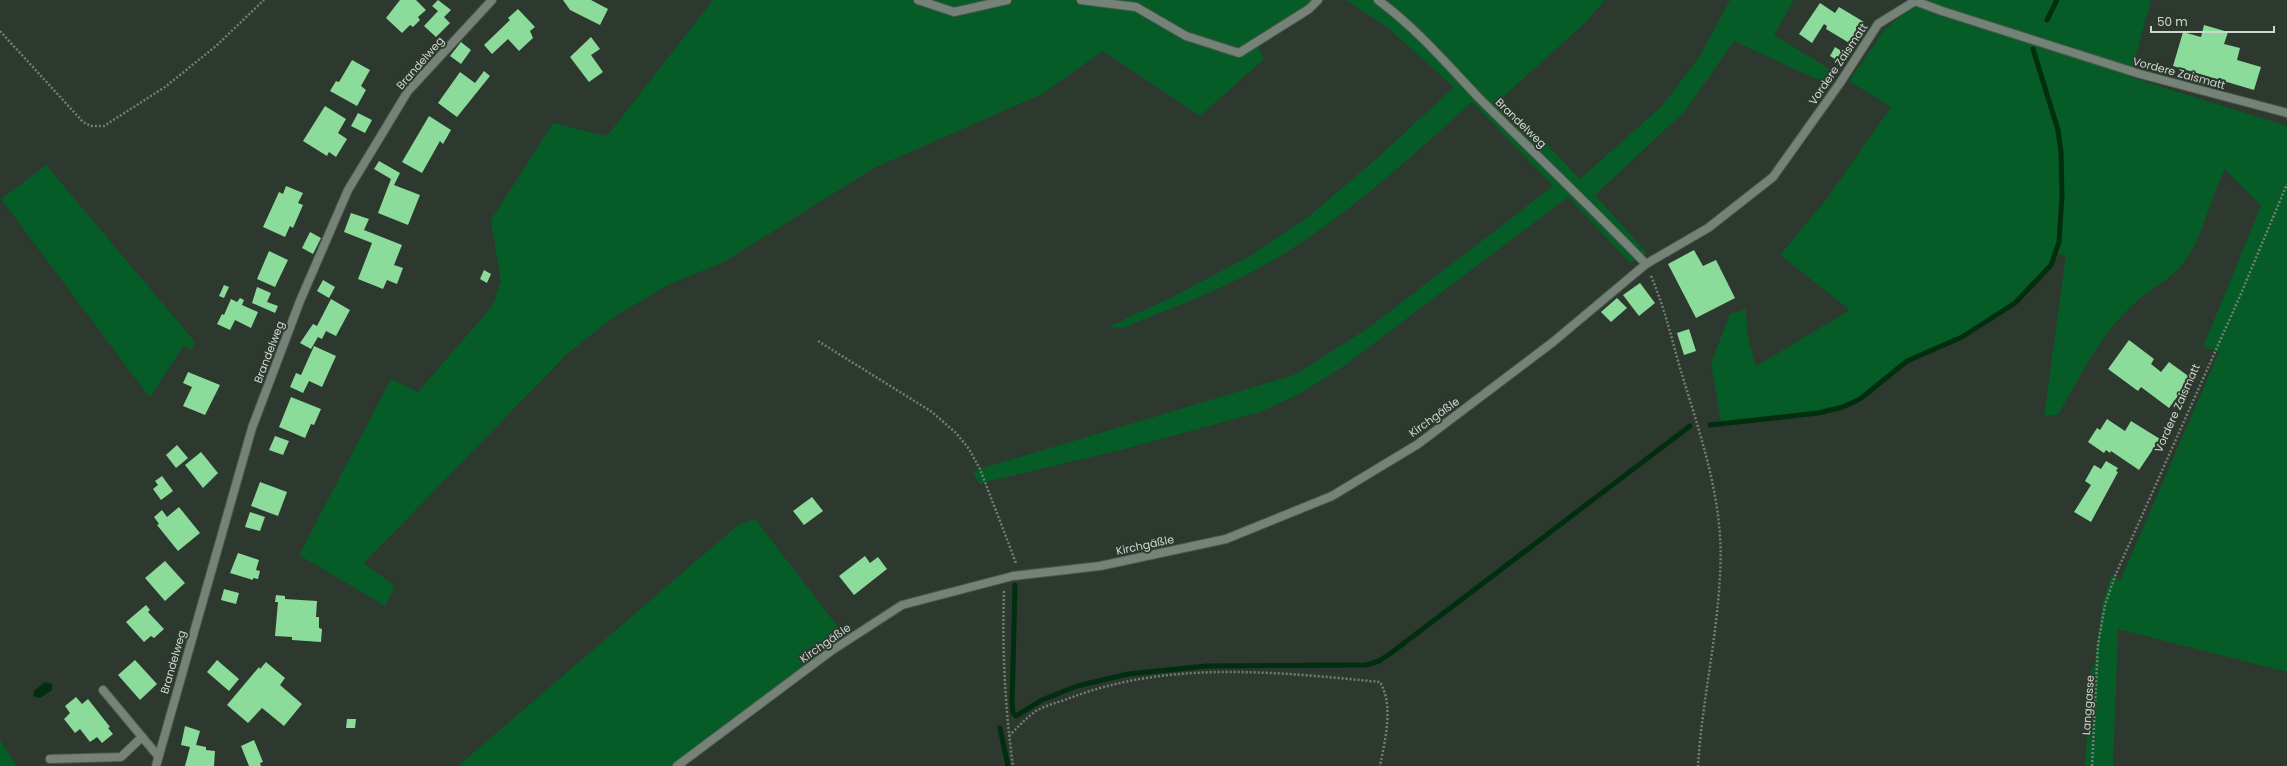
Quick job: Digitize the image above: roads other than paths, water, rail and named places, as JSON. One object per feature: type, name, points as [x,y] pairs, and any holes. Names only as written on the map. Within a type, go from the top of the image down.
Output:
[{"type":"street","name":"Brandelweg","points":[[156,766],[252,428],[300,301],[348,190],[408,91],[492,0]]},
{"type":"street","points":[[918,0],[954,12],[1007,0]]},
{"type":"street","points":[[1081,0],[1136,7],[1186,36],[1240,53],[1309,9],[1318,0]]},
{"type":"street","name":"Brandelweg","points":[[1378,0],[1406,21],[1479,97],[1585,201],[1646,264]]},
{"type":"street","name":"Vordere Zaismatt","points":[[1601,302],[1646,264],[1708,228],[1772,177],[1840,83],[1878,24],[1915,0],[1942,11],[2140,74],[2287,113]]},
{"type":"street","name":"Kirchgäßle","points":[[677,766],[831,651],[902,605],[1019,575],[1100,566],[1226,539],[1332,496],[1418,444],[1553,342],[1601,302]]},
{"type":"street","points":[[102,690],[158,756]]},
{"type":"street","points":[[50,759],[121,757],[142,737]]},
{"type":"waterway","points":[[2047,20],[2057,0]]},
{"type":"waterway","points":[[1710,425],[1818,413],[1843,407],[1860,399],[1907,361],[1962,337],[2015,303],[2051,265],[2059,242],[2062,196],[2061,152],[2058,130],[2033,49]]},
{"type":"waterway","points":[[1015,585],[1012,703],[1013,713],[1016,716],[1042,700],[1077,686],[1128,674],[1207,666],[1366,665],[1379,661],[1391,653],[1690,426]]},
{"type":"waterway","points":[[1000,728],[1008,766]]}]
